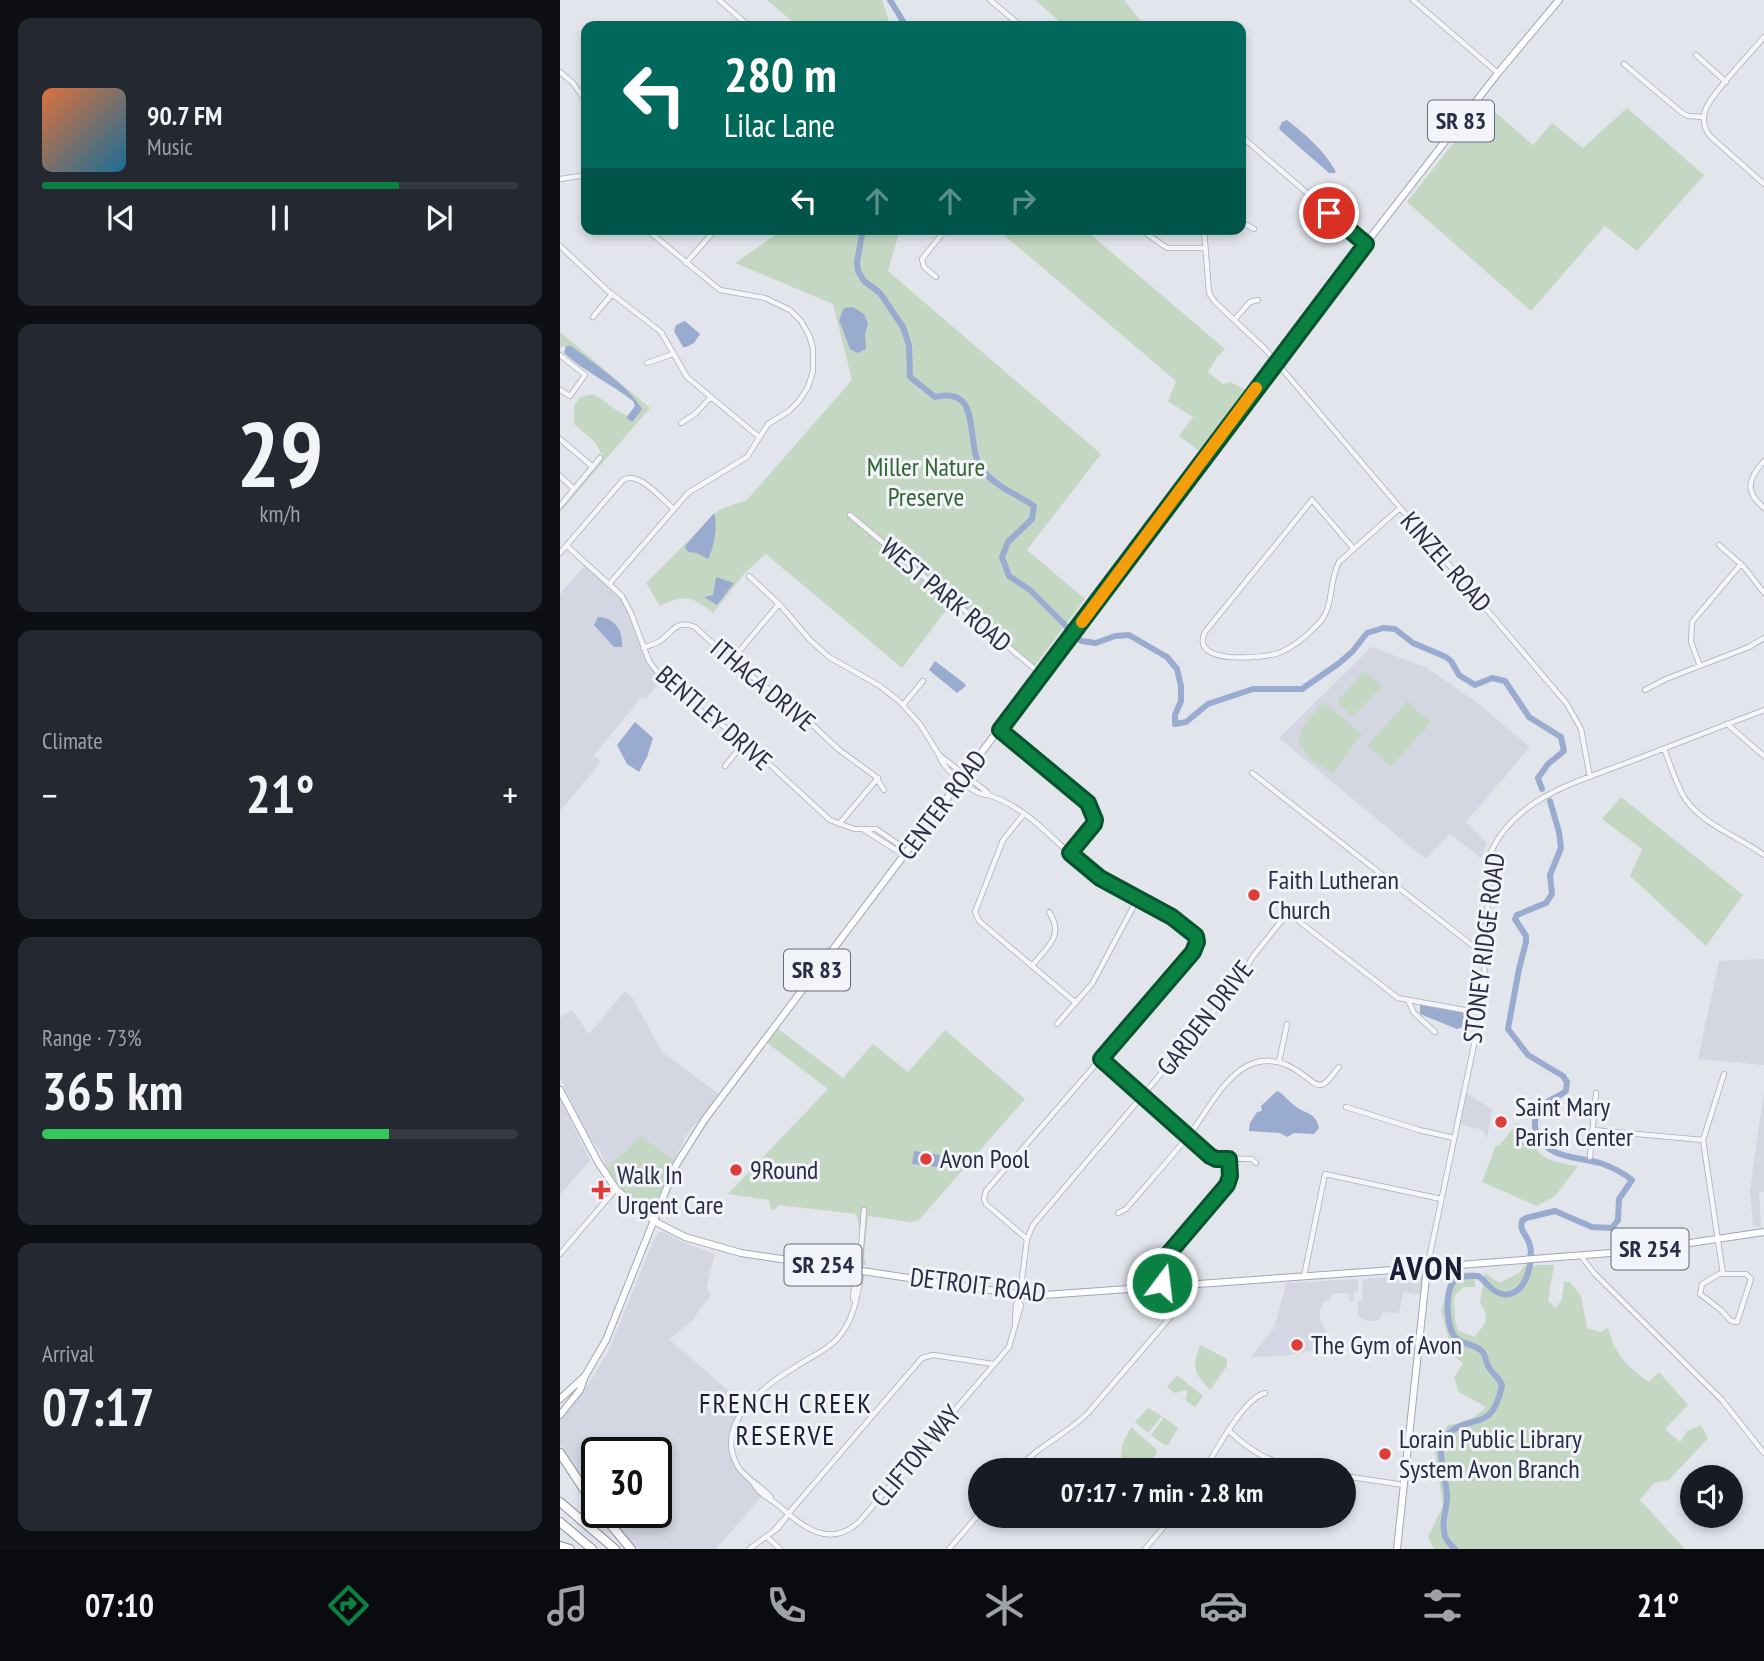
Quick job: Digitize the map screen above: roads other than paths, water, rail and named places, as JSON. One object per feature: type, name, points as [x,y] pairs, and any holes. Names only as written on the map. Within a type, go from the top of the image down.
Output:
[{"type":"highway","points":[[560,1453],[581,1484]]},
{"type":"highway","points":[[560,1503],[615,1549]]},
{"type":"highway","points":[[560,1522],[592,1549]]},
{"type":"highway","points":[[613,1528],[631,1549]]},
{"type":"highway","points":[[560,1546],[570,1549]]},
{"type":"main road","name":"CENTER ROAD","points":[[560,1415],[580,1390],[616,1317],[676,1165],[697,1130],[1276,361],[1499,73],[1559,0]]},
{"type":"main road","name":"DETROIT ROAD","points":[[560,1090],[600,1166],[616,1189],[654,1221],[685,1237],[726,1249],[1020,1298],[1643,1250],[1764,1232]]},
{"type":"main road","points":[[1397,1549],[1427,1268]]},
{"type":"main road","name":"CENTER ROAD","points":[[560,1399],[585,1376]]},
{"type":"street","points":[[719,0],[743,21]]},
{"type":"street","points":[[990,0],[1015,21]]},
{"type":"street","points":[[1413,0],[1499,73]]},
{"type":"street","points":[[1764,37],[1707,106],[1704,117],[1706,130],[1711,137],[1764,184]]},
{"type":"street","points":[[1696,55],[1726,82]]},
{"type":"street","points":[[1624,64],[1681,112],[1704,117]]},
{"type":"street","points":[[560,72],[581,93]]},
{"type":"street","points":[[1246,139],[1366,244]]},
{"type":"street","points":[[560,179],[581,176]]},
{"type":"street","points":[[1246,225],[1254,229]]},
{"type":"street","points":[[610,583],[688,493],[742,462],[768,424],[793,408],[808,387],[814,360],[809,335],[797,316],[783,305],[765,298],[720,290],[653,235]]},
{"type":"street","points":[[686,263],[711,235]]},
{"type":"street","points":[[936,277],[924,267],[922,259],[941,235]]},
{"type":"street","points":[[1149,235],[1167,248],[1205,248]]},
{"type":"street","name":"KINZEL ROAD","points":[[1204,235],[1209,293],[1215,302],[1276,361],[1552,685],[1576,716],[1590,777]]},
{"type":"street","points":[[560,246],[612,294],[656,327],[665,337],[687,377],[759,437]]},
{"type":"street","points":[[593,317],[612,294]]},
{"type":"street","points":[[1235,319],[1250,302],[1258,300]]},
{"type":"street","points":[[647,363],[673,354]]},
{"type":"street","points":[[560,355],[585,376],[570,396],[560,390]]},
{"type":"street","points":[[681,424],[711,397]]},
{"type":"street","points":[[560,439],[593,467]]},
{"type":"street","points":[[560,506],[600,458]]},
{"type":"street","points":[[1764,461],[1753,474],[1751,486],[1754,498],[1764,508]]},
{"type":"street","points":[[560,476],[574,489]]},
{"type":"street","points":[[560,553],[623,480],[637,478],[674,509]]},
{"type":"street","points":[[1353,548],[1312,500],[1203,636],[1206,648],[1220,656],[1234,658],[1278,653],[1296,643],[1320,621],[1330,602],[1335,571],[1343,557],[1400,508]]},
{"type":"street","name":"WEST PARK ROAD","points":[[850,515],[1042,675]]},
{"type":"street","points":[[1719,545],[1741,564],[1764,593]]},
{"type":"street","name":"BENTLEY DRIVE","points":[[566,546],[610,583],[629,607],[651,666],[663,680],[691,704],[745,742],[807,800],[839,824],[863,829],[904,853]]},
{"type":"street","points":[[1700,666],[1690,639],[1692,622],[1741,564]]},
{"type":"street","points":[[749,576],[829,657],[880,686],[903,705],[920,724],[939,755],[963,778],[1025,814],[1100,878],[1194,933],[1197,942],[1193,952],[984,1194],[986,1205],[1027,1239]]},
{"type":"street","points":[[731,661],[779,604]]},
{"type":"street","name":"ITHACA DRIVE","points":[[643,648],[660,641],[673,627],[687,624],[798,711],[838,749],[878,778],[884,790]]},
{"type":"street","points":[[1645,690],[1749,647],[1764,638]]},
{"type":"street","points":[[903,705],[923,681]]},
{"type":"street","name":"STONEY RIDGE ROAD","points":[[1427,1268],[1481,1013],[1490,854],[1493,847],[1502,833],[1527,808],[1548,796],[1590,777],[1764,710]]},
{"type":"street","points":[[1727,724],[1764,756]]},
{"type":"street","points":[[1000,730],[1088,803],[1094,824],[1070,853]]},
{"type":"street","points":[[725,766],[745,742]]},
{"type":"street","points":[[1664,748],[1681,791],[1690,804],[1764,855]]},
{"type":"street","points":[[1252,773],[1486,956]]},
{"type":"street","points":[[839,824],[878,778]]},
{"type":"street","points":[[1025,814],[1003,840],[975,912],[979,921],[1076,1003]]},
{"type":"street","points":[[1057,1024],[1094,980],[1138,898]]},
{"type":"street","points":[[1032,965],[1056,933],[1056,924],[1049,912]]},
{"type":"street","name":"GARDEN DRIVE","points":[[1020,1298],[1027,1239],[1033,1225],[1231,992],[1254,955],[1279,923],[1287,918],[1298,920],[1398,998],[1408,1000]]},
{"type":"street","points":[[1435,1032],[1416,1015],[1408,1000],[1423,1000],[1481,1013]]},
{"type":"street","points":[[1279,1062],[1287,1024]]},
{"type":"street","points":[[1101,1059],[1212,1158],[1252,1159],[1256,1163]]},
{"type":"street","points":[[1118,1213],[1126,1209],[1240,1071],[1259,1062],[1279,1062],[1293,1067],[1317,1085],[1324,1083],[1339,1067]]},
{"type":"street","points":[[1723,1274],[1703,1140],[1724,1074]]},
{"type":"street","points":[[1590,1157],[1597,1093]]},
{"type":"street","points":[[1346,1107],[1454,1138]]},
{"type":"street","points":[[1593,1130],[1703,1140]]},
{"type":"street","points":[[1163,1287],[1163,1261],[1227,1185],[1230,1176],[1229,1159]]},
{"type":"street","points":[[1304,1277],[1325,1174],[1441,1199]]},
{"type":"street","points":[[560,1254],[616,1189]]},
{"type":"street","name":"CLIFTON WAY","points":[[864,1210],[859,1272],[861,1276],[850,1318],[837,1339],[763,1391],[739,1417],[732,1437],[733,1454],[740,1470],[787,1515],[806,1529],[818,1535],[836,1536],[852,1530],[1011,1343],[1021,1305],[1020,1298]]},
{"type":"street","points":[[1580,1255],[1594,1273],[1722,1400],[1764,1452]]},
{"type":"street","points":[[1723,1274],[1746,1274],[1751,1279],[1740,1320],[1735,1323],[1700,1292],[1702,1284],[1723,1274]]},
{"type":"street","points":[[1029,1458],[1088,1413],[1185,1300],[1188,1285]]},
{"type":"street","points":[[748,1549],[778,1528],[922,1358],[933,1355],[994,1364]]},
{"type":"street","points":[[1212,1458],[1253,1400],[1265,1393]]},
{"type":"street","points":[[1229,1431],[1263,1458]]},
{"type":"street","points":[[1356,1478],[1404,1485]]},
{"type":"street","points":[[949,1549],[968,1527]]},
{"type":"street","points":[[1145,1549],[1163,1528]]},
{"type":"street","points":[[767,1537],[780,1549]]},
{"type":"water","points":[[1287,120],[1308,137],[1336,172],[1329,173],[1281,131],[1279,128],[1282,122]]},
{"type":"water","points":[[853,307],[864,314],[868,324],[865,334],[866,349],[858,353],[850,349],[839,320],[844,308]]},
{"type":"water","points":[[685,321],[700,334],[694,343],[683,347],[674,331],[676,325]]},
{"type":"water","points":[[566,346],[571,346],[599,367],[636,400],[642,409],[633,422],[626,418],[635,406],[633,401],[572,360],[564,353]]},
{"type":"water","points":[[714,513],[715,536],[708,559],[688,552],[685,546]]},
{"type":"water","points":[[716,577],[734,583],[717,605],[704,597],[713,595]]},
{"type":"water","points":[[598,617],[617,626],[622,647],[614,647],[594,625]]},
{"type":"water","points":[[935,661],[966,686],[957,693],[929,670]]},
{"type":"water","points":[[635,722],[653,738],[639,772],[627,764],[617,745]]},
{"type":"water","points":[[1420,1005],[1465,1013],[1469,1025],[1457,1029],[1420,1014]]},
{"type":"water","points":[[1277,1091],[1315,1119],[1319,1128],[1314,1134],[1294,1133],[1287,1137],[1280,1133],[1249,1131],[1250,1123],[1257,1112],[1262,1111],[1261,1106]]},
{"type":"water","name":"Avon Pool","points":[[914,1151],[940,1155],[938,1167],[912,1164]]},
{"type":"waterway","points":[[890,0],[903,21]]},
{"type":"waterway","points":[[862,235],[858,271],[864,281],[880,293],[903,327],[909,345],[910,377],[935,397],[951,396],[961,400],[967,409],[974,448],[984,472],[1034,506],[1032,519],[1008,542],[1002,557],[1009,576],[1030,590],[1081,641],[1096,643],[1115,636],[1129,635],[1167,657],[1177,669],[1181,686],[1181,701],[1175,715],[1175,724],[1186,722],[1208,704],[1253,689],[1302,689],[1352,652],[1367,633],[1383,628],[1395,629],[1413,643],[1446,657],[1459,675],[1475,685],[1492,678],[1505,681],[1529,717],[1561,737],[1564,751],[1548,764],[1538,778],[1542,789]]},
{"type":"waterway","points":[[1455,1549],[1447,1540],[1444,1531],[1447,1492],[1441,1457],[1443,1441],[1455,1429],[1486,1417],[1492,1411],[1502,1386],[1488,1366],[1483,1352],[1463,1343],[1452,1332],[1448,1307],[1452,1284],[1461,1277],[1478,1276],[1496,1292],[1515,1292],[1521,1287],[1529,1271],[1531,1254],[1522,1221],[1555,1211],[1592,1227],[1612,1228],[1618,1220],[1619,1199],[1632,1180],[1603,1164],[1555,1152],[1541,1140],[1535,1126],[1538,1112],[1545,1104],[1566,1091],[1567,1082],[1563,1076],[1528,1055],[1508,1029],[1526,942],[1526,936],[1515,919],[1517,915],[1546,903],[1552,894],[1550,875],[1561,848],[1550,801]]},
{"type":"place","name":"Faith Lutheran Church","points":[[1254,895]]},
{"type":"place","name":"Saint Mary Parish Center","points":[[1501,1122]]},
{"type":"place","name":"Avon Pool","points":[[926,1159]]},
{"type":"place","name":"9Round","points":[[736,1170]]},
{"type":"place","name":"Walk In Urgent Care","points":[[601,1190]]},
{"type":"place","name":"The Gym of Avon","points":[[1297,1345]]},
{"type":"place","name":"Lorain Public Library System Avon Branch","points":[[1385,1454]]},
{"type":"district","name":"AVON","points":[[1427,1268]]},
{"type":"district","name":"FRENCH CREEK RESERVE","points":[[786,1419]]},
{"type":"park label","name":"Miller Nature Preserve","points":[[926,482]]}]
